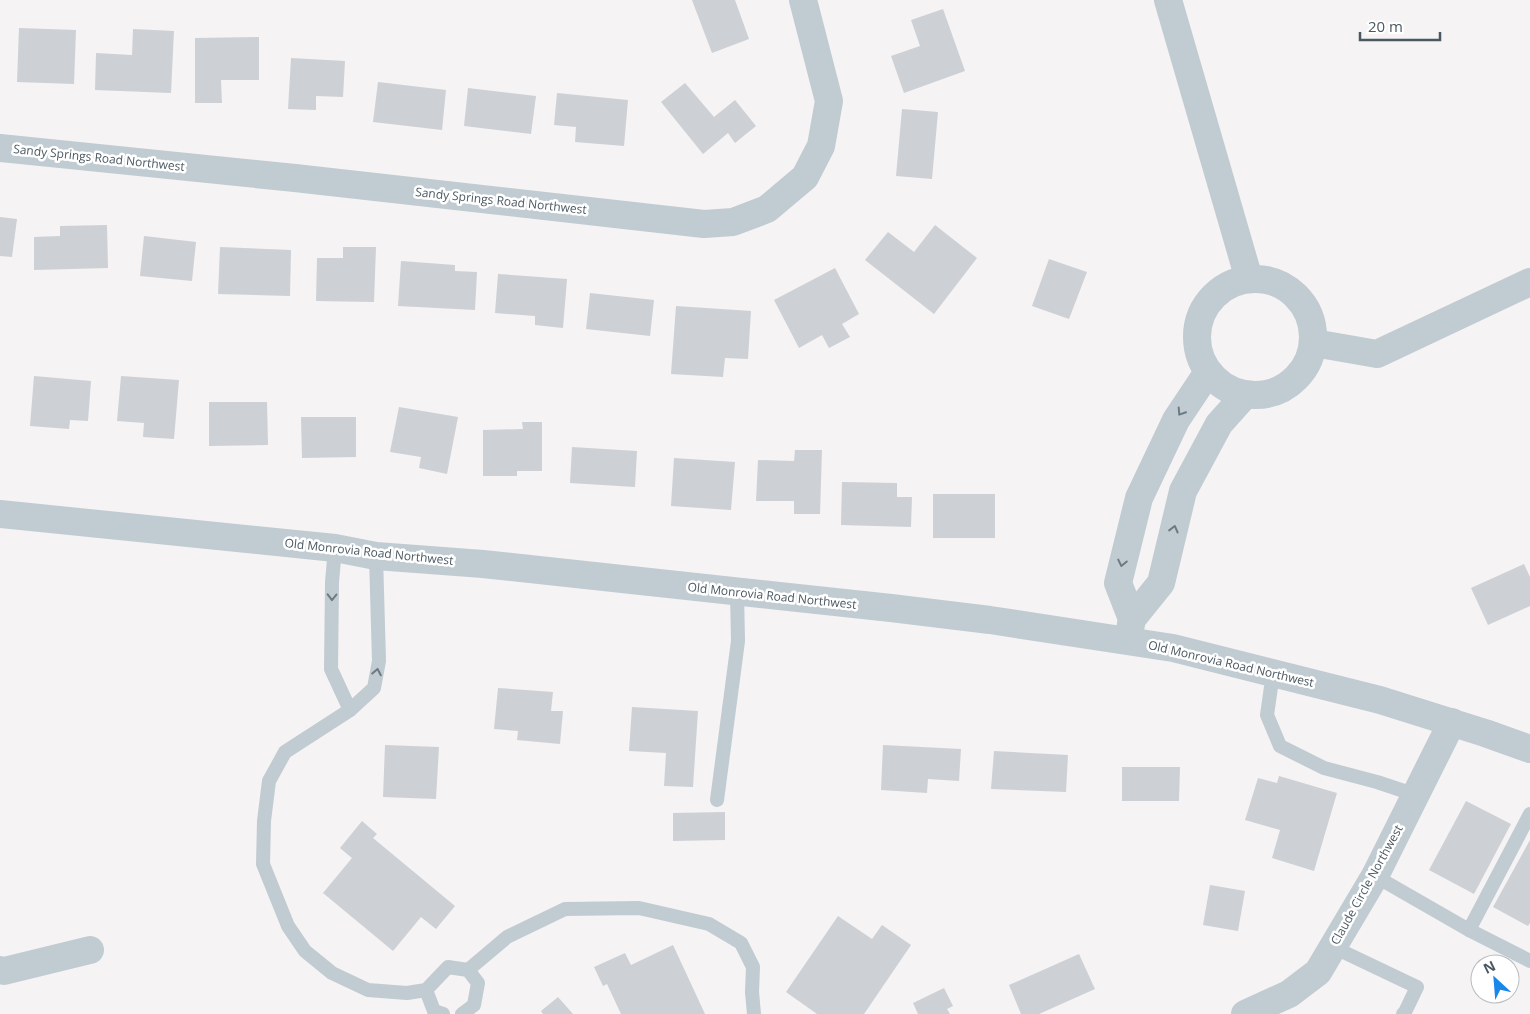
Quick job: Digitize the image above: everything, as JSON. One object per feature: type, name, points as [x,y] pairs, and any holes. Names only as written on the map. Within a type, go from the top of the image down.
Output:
[{"type":"street","name":"Sandy Springs Road Northwest","points":[[0,148],[294,178],[704,224],[734,222],[767,209],[805,177],[821,146],[829,102],[803,0]]},
{"type":"street","points":[[1168,0],[1249,278]]},
{"type":"street","points":[[1249,278],[1266,279],[1283,285],[1297,295],[1307,310],[1313,326],[1314,343],[1308,362],[1297,378],[1282,389],[1264,395],[1245,395],[1218,383],[1208,372],[1199,356],[1196,339],[1198,322],[1205,306],[1217,292],[1232,283],[1249,278]]},
{"type":"street","points":[[1314,343],[1377,354],[1530,282]]},
{"type":"street","points":[[1130,630],[1118,583],[1138,498],[1176,420],[1208,372]]},
{"type":"street","points":[[1130,630],[1161,583],[1183,491],[1219,424],[1245,395]]},
{"type":"street","name":"Old Monrovia Road Northwest","points":[[0,514],[335,548],[376,556],[483,564],[990,620],[1130,630],[1173,648],[1380,700],[1530,749]]},
{"type":"street","name":"Claude Circle Northwest","points":[[1245,1014],[1289,994],[1318,972],[1375,876],[1452,722]]},
{"type":"street","points":[[0,970],[4,971],[90,950]]},
{"type":"lane","points":[[335,548],[332,582],[331,669],[350,710]]},
{"type":"lane","points":[[376,556],[379,661],[374,688],[350,710],[285,752],[269,781],[264,821],[263,864],[288,926],[305,951],[332,973],[368,990],[407,993],[426,990],[448,967],[468,970],[478,983],[474,1005],[462,1014]]},
{"type":"lane","points":[[717,800],[738,641],[737,592]]},
{"type":"lane","points":[[1273,673],[1267,715],[1280,746],[1324,768],[1416,795]]},
{"type":"lane","points":[[1469,930],[1530,814]]},
{"type":"lane","points":[[1375,876],[1469,930],[1530,961]]},
{"type":"lane","points":[[468,970],[507,937],[565,909],[639,908],[709,924],[741,943],[753,967],[754,1014]]},
{"type":"lane","points":[[1333,947],[1417,987],[1403,1014]]},
{"type":"lane","points":[[426,990],[434,1011],[443,1014]]},
{"type":"building","points":[[692,0],[735,0],[749,39],[712,53]]},
{"type":"building","points":[[943,9],[965,71],[904,93],[891,56],[920,46],[911,20]]},
{"type":"building","points":[[19,28],[76,30],[74,84],[17,82]]},
{"type":"building","points":[[133,29],[174,31],[171,93],[95,90],[96,53],[132,55]]},
{"type":"building","points":[[259,37],[259,80],[221,80],[222,103],[195,103],[195,38]]},
{"type":"building","points":[[291,58],[345,61],[343,97],[316,96],[316,110],[288,109]]},
{"type":"building","points":[[378,82],[446,90],[442,130],[373,122]]},
{"type":"building","points":[[685,83],[714,117],[735,100],[756,126],[735,143],[728,133],[703,154],[661,102]]},
{"type":"building","points":[[468,88],[536,96],[531,134],[464,126]]},
{"type":"building","points":[[557,93],[628,100],[624,146],[575,142],[576,127],[554,125]]},
{"type":"building","points":[[902,109],[938,112],[932,179],[896,176]]},
{"type":"building","points":[[0,217],[17,219],[12,257],[0,256]]},
{"type":"building","points":[[107,225],[108,268],[34,270],[34,237],[60,236],[60,226]]},
{"type":"building","points":[[935,225],[977,258],[934,314],[865,260],[888,232],[914,252]]},
{"type":"building","points":[[144,236],[196,242],[192,281],[140,276]]},
{"type":"building","points":[[220,247],[291,250],[290,296],[218,294]]},
{"type":"building","points":[[343,247],[376,247],[374,302],[316,301],[317,258],[343,258]]},
{"type":"building","points":[[1049,259],[1087,272],[1069,319],[1032,306]]},
{"type":"building","points":[[401,261],[455,265],[455,271],[477,272],[475,310],[398,306]]},
{"type":"building","points":[[835,268],[859,314],[842,324],[850,337],[829,348],[822,335],[799,348],[774,300]]},
{"type":"building","points":[[498,274],[567,279],[563,328],[535,325],[535,316],[495,313]]},
{"type":"building","points":[[590,293],[654,300],[650,336],[586,329]]},
{"type":"building","points":[[676,306],[751,311],[748,359],[725,358],[723,377],[671,374]]},
{"type":"building","points":[[34,376],[91,381],[88,421],[70,420],[69,429],[30,426]]},
{"type":"building","points":[[121,376],[179,380],[174,439],[143,437],[144,423],[117,421]]},
{"type":"building","points":[[209,402],[267,402],[268,445],[209,446]]},
{"type":"building","points":[[399,407],[458,417],[447,474],[419,468],[421,457],[390,452]]},
{"type":"building","points":[[301,417],[356,417],[356,457],[302,458]]},
{"type":"building","points":[[522,422],[542,422],[542,471],[517,471],[517,476],[483,476],[483,430],[523,429]]},
{"type":"building","points":[[572,447],[637,451],[635,487],[570,483]]},
{"type":"building","points":[[795,450],[822,450],[820,514],[794,514],[794,501],[756,501],[758,460],[794,461]]},
{"type":"building","points":[[674,458],[735,462],[731,510],[671,506]]},
{"type":"building","points":[[842,482],[897,483],[897,497],[912,497],[911,527],[841,525]]},
{"type":"building","points":[[933,494],[995,494],[995,538],[933,538]]},
{"type":"building","points":[[1524,564],[1530,577],[1530,606],[1488,625],[1471,588]]},
{"type":"building","points":[[498,688],[553,692],[551,711],[563,711],[560,744],[517,740],[518,731],[494,729]]},
{"type":"building","points":[[632,707],[698,711],[693,787],[664,786],[666,753],[629,751]]},
{"type":"building","points":[[385,745],[439,747],[436,799],[383,797]]},
{"type":"building","points":[[883,745],[961,749],[959,781],[928,779],[927,793],[881,790]]},
{"type":"building","points":[[994,751],[1068,755],[1066,792],[991,789]]},
{"type":"building","points":[[1122,767],[1180,767],[1179,801],[1122,801]]},
{"type":"building","points":[[1279,776],[1337,793],[1314,871],[1272,858],[1280,830],[1245,820],[1258,778],[1277,783]]},
{"type":"building","points":[[1466,801],[1511,824],[1474,894],[1429,870]]},
{"type":"building","points":[[725,812],[725,840],[673,841],[673,813]]},
{"type":"building","points":[[362,821],[377,834],[373,838],[455,906],[436,929],[421,917],[393,951],[323,893],[352,858],[340,848]]},
{"type":"building","points":[[1530,840],[1530,923],[1528,926],[1493,907]]},
{"type":"building","points":[[1210,885],[1245,891],[1238,931],[1203,925]]},
{"type":"building","points":[[838,916],[872,939],[882,925],[911,945],[864,1014],[817,1014],[786,992]]},
{"type":"building","points":[[673,945],[705,1014],[621,1014],[607,984],[603,986],[594,967],[625,953],[631,965]]},
{"type":"building","points":[[1079,954],[1095,989],[1039,1014],[1021,1014],[1009,985]]},
{"type":"building","points":[[944,988],[953,1006],[947,1009],[950,1014],[918,1014],[913,1003]]},
{"type":"building","points":[[558,997],[573,1014],[543,1014],[541,1011]]}]
